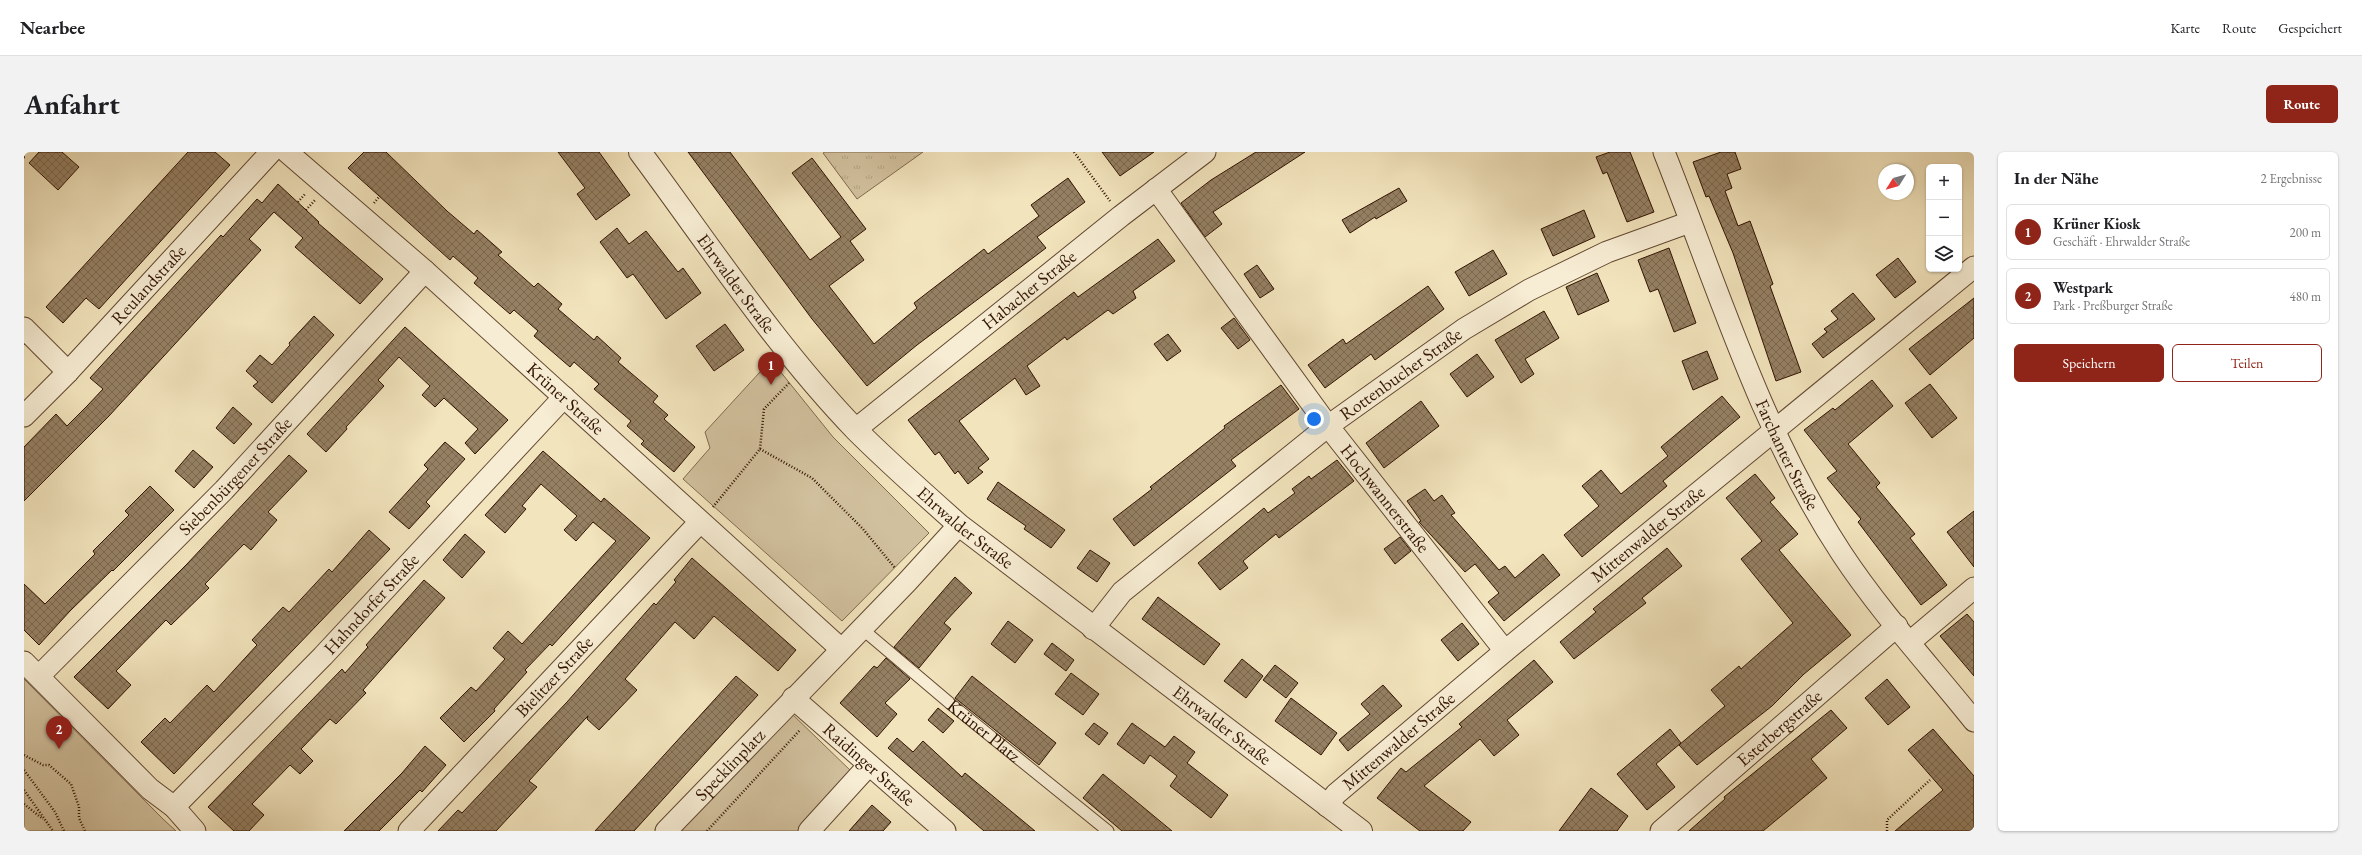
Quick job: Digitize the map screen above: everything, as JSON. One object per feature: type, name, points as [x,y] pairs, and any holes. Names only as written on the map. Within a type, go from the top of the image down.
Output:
[{"type":"street","name":"Reulandstraße","points":[[24,416],[68,372],[272,152]]},
{"type":"street","name":"Krüner Straße","points":[[287,152],[425,271],[841,649]]},
{"type":"street","name":"Habacher Straße","points":[[856,429],[1156,188],[1205,152]]},
{"type":"street","name":"Ehrwalder Straße","points":[[644,153],[762,318],[856,429],[908,481],[958,525],[1361,831]]},
{"type":"street","name":"Farchanter Straße","points":[[1667,153],[1690,222],[1774,432],[1842,553],[1897,626],[1974,721]]},
{"type":"street","name":"Hochwannerstraße","points":[[1156,188],[1328,426],[1505,651]]},
{"type":"street","name":"Rottenbucher Straße","points":[[1093,628],[1122,592],[1328,426],[1464,329],[1529,290],[1607,252],[1690,222]]},
{"type":"street","name":"Mittenwalder Straße","points":[[1327,806],[1336,794],[1505,651],[1974,267]]},
{"type":"street","name":"Siebenbürgener Straße","points":[[31,669],[224,490],[425,271]]},
{"type":"street","points":[[24,328],[68,372]]},
{"type":"street","name":"Hahndorfer Straße","points":[[174,807],[323,656],[564,397]]},
{"type":"street","name":"Bielitzer Straße","points":[[409,831],[700,522]]},
{"type":"street","points":[[793,698],[907,582],[958,525]]},
{"type":"street","points":[[1910,642],[1974,588]]},
{"type":"street","name":"Esterbergstraße","points":[[1662,831],[1897,626]]},
{"type":"street","points":[[31,669],[150,789],[174,807],[195,831]]},
{"type":"street","name":"Raidinger Straße","points":[[793,698],[945,831]]},
{"type":"street","name":"Specklinplatz","points":[[666,831],[793,698]]},
{"type":"street","points":[[809,831],[869,765]]},
{"type":"lane","name":"Krüner Platz","points":[[861,628],[952,705],[1108,831]]},
{"type":"path","points":[[1074,152],[1121,216]]},
{"type":"path","points":[[298,202],[306,193]]},
{"type":"path","points":[[306,210],[314,200]]},
{"type":"path","points":[[700,522],[760,449],[764,409],[803,368]]},
{"type":"path","points":[[760,449],[812,478],[863,529],[907,582]]},
{"type":"path","points":[[707,831],[813,716]]},
{"type":"path","points":[[24,755],[43,765],[49,765],[71,784],[79,807],[78,818],[85,831]]},
{"type":"path","points":[[24,770],[55,812],[64,831]]},
{"type":"path","points":[[1887,831],[1887,820],[1930,780]]},
{"type":"path","points":[[24,790],[52,831]]},
{"type":"path","points":[[24,804],[47,822]]},
{"type":"green space","points":[[923,152],[857,199],[823,153]]},
{"type":"green space","points":[[771,360],[833,437],[929,533],[842,621],[683,479],[710,448],[705,432]]},
{"type":"green space","points":[[24,679],[163,819],[176,831],[24,831]]},
{"type":"green space","points":[[790,712],[852,772],[798,831],[679,831]]},
{"type":"building","points":[[39,152],[62,152],[79,167],[58,190],[29,163]]},
{"type":"building","points":[[188,152],[215,152],[230,165],[99,309],[86,298],[63,323],[46,307]]},
{"type":"building","points":[[364,152],[386,152],[447,211],[474,234],[477,230],[502,252],[498,255],[534,287],[538,283],[562,304],[558,309],[594,340],[597,336],[621,358],[618,362],[658,396],[653,402],[668,415],[664,419],[695,447],[674,472],[641,444],[644,441],[627,426],[631,421],[594,389],[599,384],[574,362],[570,367],[534,336],[538,331],[514,310],[510,314],[474,283],[478,278],[453,256],[450,260],[348,168]]},
{"type":"building","points":[[558,152],[599,152],[630,195],[596,220],[577,194],[585,188]]},
{"type":"building","points":[[688,152],[730,152],[810,260],[841,237],[792,173],[812,158],[866,229],[850,241],[864,260],[829,286],[874,344],[917,308],[914,303],[984,249],[988,254],[1039,216],[1031,205],[1068,178],[1085,202],[1037,237],[1046,248],[917,345],[867,386],[812,319]]},
{"type":"building","points":[[1102,152],[1154,152],[1120,176]]},
{"type":"building","points":[[1256,152],[1305,152],[1213,212],[1222,224],[1205,237],[1181,203],[1211,180]]},
{"type":"building","points":[[1610,152],[1630,152],[1654,212],[1627,222],[1607,172],[1603,174],[1596,157]]},
{"type":"building","points":[[1721,152],[1735,152],[1741,169],[1727,174],[1732,188],[1725,191],[1738,226],[1750,221],[1773,284],[1770,286],[1801,372],[1776,381],[1733,253],[1709,196],[1706,197],[1693,162]]},
{"type":"building","points":[[278,184],[319,222],[318,223],[383,279],[360,304],[295,247],[303,238],[274,212],[249,239],[261,250],[109,416],[24,501],[24,447],[56,414],[67,426],[87,406],[103,389],[90,378],[221,235],[223,237],[257,199],[262,203]]},
{"type":"building","points":[[1399,188],[1407,201],[1376,219],[1375,217],[1350,233],[1342,220]]},
{"type":"building","points":[[1584,210],[1595,237],[1553,256],[1541,229]]},
{"type":"building","points":[[617,228],[629,244],[646,231],[678,272],[683,268],[701,293],[666,319],[633,274],[627,278],[600,242]]},
{"type":"building","points":[[1158,239],[1175,261],[1133,291],[1136,298],[1113,314],[1108,310],[1067,340],[1065,337],[1027,366],[1040,386],[1026,395],[1015,378],[959,421],[989,459],[978,468],[983,472],[968,484],[958,471],[955,474],[939,452],[935,455],[908,420],[1074,292],[1078,297]]},
{"type":"building","points":[[1669,248],[1696,323],[1674,332],[1658,289],[1650,292],[1638,260]]},
{"type":"building","points":[[1493,250],[1507,274],[1469,296],[1455,272]]},
{"type":"building","points":[[1898,258],[1916,282],[1895,298],[1876,275]]},
{"type":"building","points":[[1257,265],[1274,289],[1260,298],[1244,274]]},
{"type":"building","points":[[1597,273],[1609,301],[1578,315],[1566,287]]},
{"type":"building","points":[[1428,286],[1444,309],[1375,360],[1371,354],[1325,388],[1308,365],[1343,339],[1346,344]]},
{"type":"building","points":[[1853,293],[1875,319],[1823,358],[1812,344],[1827,332],[1824,329],[1838,319],[1831,311]]},
{"type":"building","points":[[1974,298],[1974,338],[1930,375],[1909,349]]},
{"type":"building","points":[[1544,311],[1559,338],[1525,359],[1534,374],[1521,383],[1495,340]]},
{"type":"building","points":[[314,316],[334,335],[272,403],[253,386],[258,382],[246,371],[260,355],[272,365],[290,345],[289,343]]},
{"type":"building","points":[[1234,318],[1250,340],[1238,349],[1221,328]]},
{"type":"building","points":[[725,324],[744,350],[714,371],[696,346]]},
{"type":"building","points":[[405,327],[508,420],[475,454],[465,443],[478,429],[444,398],[435,407],[422,395],[430,386],[399,357],[378,380],[384,386],[346,427],[347,429],[326,452],[307,434]]},
{"type":"building","points":[[1168,334],[1181,351],[1167,361],[1154,344]]},
{"type":"building","points":[[1707,351],[1718,379],[1693,390],[1682,361]]},
{"type":"building","points":[[1477,354],[1494,377],[1467,397],[1450,374]]},
{"type":"building","points":[[1872,380],[1893,406],[1848,444],[1880,483],[1876,487],[1915,534],[1910,538],[1947,585],[1921,605],[1858,522],[1861,519],[1827,478],[1837,471],[1804,430],[1833,408],[1835,410]]},
{"type":"building","points":[[1930,384],[1957,418],[1932,438],[1905,403]]},
{"type":"building","points":[[1281,385],[1299,409],[1231,460],[1236,466],[1134,546],[1113,519],[1152,489],[1150,487],[1225,428],[1224,426]]},
{"type":"building","points":[[1722,396],[1740,417],[1663,481],[1667,486],[1582,557],[1564,535],[1599,506],[1582,486],[1601,470],[1621,494],[1668,456],[1661,447]]},
{"type":"building","points":[[1421,401],[1439,426],[1384,468],[1366,443]]},
{"type":"building","points":[[233,407],[252,424],[234,444],[216,428]]},
{"type":"building","points":[[445,442],[465,459],[426,502],[430,506],[409,529],[389,512],[428,469],[424,465]]},
{"type":"building","points":[[193,450],[213,467],[194,488],[175,471]]},
{"type":"building","points":[[543,451],[601,502],[604,498],[650,538],[552,646],[550,644],[525,670],[527,672],[494,709],[495,711],[464,742],[440,718],[471,687],[476,691],[505,659],[493,648],[508,631],[522,644],[616,541],[593,522],[576,541],[564,530],[577,516],[541,484],[522,506],[526,509],[505,533],[485,515]]},
{"type":"building","points":[[289,455],[307,471],[268,512],[277,520],[251,550],[244,544],[205,584],[209,588],[171,625],[166,620],[116,671],[131,685],[108,709],[74,677],[187,564]]},
{"type":"building","points":[[1337,460],[1354,481],[1279,538],[1276,534],[1243,561],[1248,568],[1220,590],[1198,563],[1264,508],[1268,513],[1295,493],[1292,489],[1309,476],[1311,479]]},
{"type":"building","points":[[1755,474],[1775,498],[1770,502],[1798,534],[1779,550],[1851,635],[1804,674],[1772,706],[1697,765],[1679,745],[1725,706],[1711,690],[1739,666],[1741,669],[1793,623],[1741,559],[1762,541],[1726,498]]},
{"type":"building","points":[[998,482],[1065,530],[1051,548],[1024,529],[1026,526],[987,499]]},
{"type":"building","points":[[150,486],[174,510],[113,571],[112,570],[70,611],[39,645],[24,630],[24,584],[45,604],[95,554],[93,551],[129,515],[125,511]]},
{"type":"building","points":[[1425,489],[1434,501],[1442,495],[1455,513],[1451,515],[1499,570],[1505,566],[1515,578],[1543,554],[1560,575],[1504,621],[1488,602],[1499,593],[1475,564],[1465,572],[1419,522],[1421,521],[1407,501]]},
{"type":"building","points":[[1974,511],[1974,567],[1947,532]]},
{"type":"building","points":[[369,530],[390,549],[174,774],[141,742],[165,718],[170,723],[207,685],[214,692],[257,645],[252,640],[283,607],[289,612],[329,569],[332,572]]},
{"type":"building","points":[[465,534],[485,552],[462,578],[443,560]]},
{"type":"building","points":[[1400,537],[1411,551],[1395,564],[1384,549]]},
{"type":"building","points":[[1667,548],[1682,566],[1642,598],[1646,603],[1574,659],[1560,642],[1596,612],[1593,609]]},
{"type":"building","points":[[1090,550],[1110,563],[1097,582],[1077,568]]},
{"type":"building","points":[[692,558],[796,650],[778,671],[714,616],[694,639],[675,622],[625,679],[637,690],[599,730],[587,719],[588,716],[586,718],[529,781],[537,787],[496,831],[438,831],[458,810],[462,813],[567,702],[654,603],[656,605],[676,582],[674,580]]},
{"type":"building","points":[[955,577],[972,593],[944,623],[951,629],[919,668],[894,647]]},
{"type":"building","points":[[424,580],[445,598],[363,690],[366,693],[336,724],[330,719],[301,749],[313,761],[300,774],[290,765],[252,804],[264,815],[249,831],[234,831],[208,807],[342,669],[345,673],[368,647],[366,645]]},
{"type":"building","points":[[1158,597],[1220,644],[1204,665],[1142,619]]},
{"type":"building","points":[[1967,614],[1974,622],[1974,676],[1940,636]]},
{"type":"building","points":[[1008,621],[1033,640],[1015,663],[991,644]]},
{"type":"building","points":[[1462,623],[1479,644],[1458,661],[1441,640]]},
{"type":"building","points":[[1052,643],[1074,660],[1066,671],[1044,654]]},
{"type":"building","points":[[886,658],[910,679],[885,703],[897,714],[877,737],[840,703],[874,666],[877,668]]},
{"type":"building","points":[[1242,659],[1263,676],[1246,698],[1224,681]]},
{"type":"building","points":[[1534,660],[1553,682],[1507,720],[1519,735],[1494,756],[1480,739],[1424,786],[1471,822],[1463,831],[1420,831],[1377,798],[1401,768],[1406,772],[1462,727],[1459,724]]},
{"type":"building","points":[[1275,665],[1298,683],[1286,698],[1263,680]]},
{"type":"building","points":[[1071,673],[1099,694],[1083,715],[1055,694]]},
{"type":"building","points":[[736,676],[758,695],[634,831],[595,831]]},
{"type":"building","points":[[972,676],[1056,743],[1039,765],[955,698]]},
{"type":"building","points":[[1887,679],[1910,707],[1888,725],[1865,698]]},
{"type":"building","points":[[1383,685],[1402,706],[1348,751],[1339,740],[1370,714],[1361,704]]},
{"type":"building","points":[[1291,698],[1337,733],[1321,755],[1275,721]]},
{"type":"building","points":[[938,708],[954,721],[943,733],[928,720]]},
{"type":"building","points":[[1831,710],[1847,728],[1811,759],[1827,778],[1763,831],[1689,831],[1725,799],[1724,797]]},
{"type":"building","points":[[1094,723],[1108,733],[1099,745],[1085,734]]},
{"type":"building","points":[[1132,723],[1165,747],[1174,736],[1195,752],[1187,763],[1228,795],[1211,818],[1170,786],[1177,776],[1150,755],[1144,764],[1117,744]]},
{"type":"building","points":[[1670,729],[1681,743],[1656,764],[1675,787],[1647,810],[1617,774]]},
{"type":"building","points":[[1933,729],[1974,776],[1974,831],[1895,831],[1943,790],[1908,750]]},
{"type":"building","points":[[897,738],[913,752],[923,741],[962,777],[965,773],[1035,831],[984,831],[888,748]]},
{"type":"building","points":[[425,746],[446,765],[422,792],[420,790],[379,831],[344,831],[402,773]]},
{"type":"building","points":[[1103,774],[1172,831],[1122,831],[1083,798]]},
{"type":"building","points":[[1591,788],[1628,816],[1617,831],[1559,831]]},
{"type":"building","points":[[872,805],[891,822],[883,831],[849,831]]},
{"type":"place","name":"Krüner Kiosk","points":[[771,385]]},
{"type":"place","name":"Westpark","points":[[59,749]]}]
